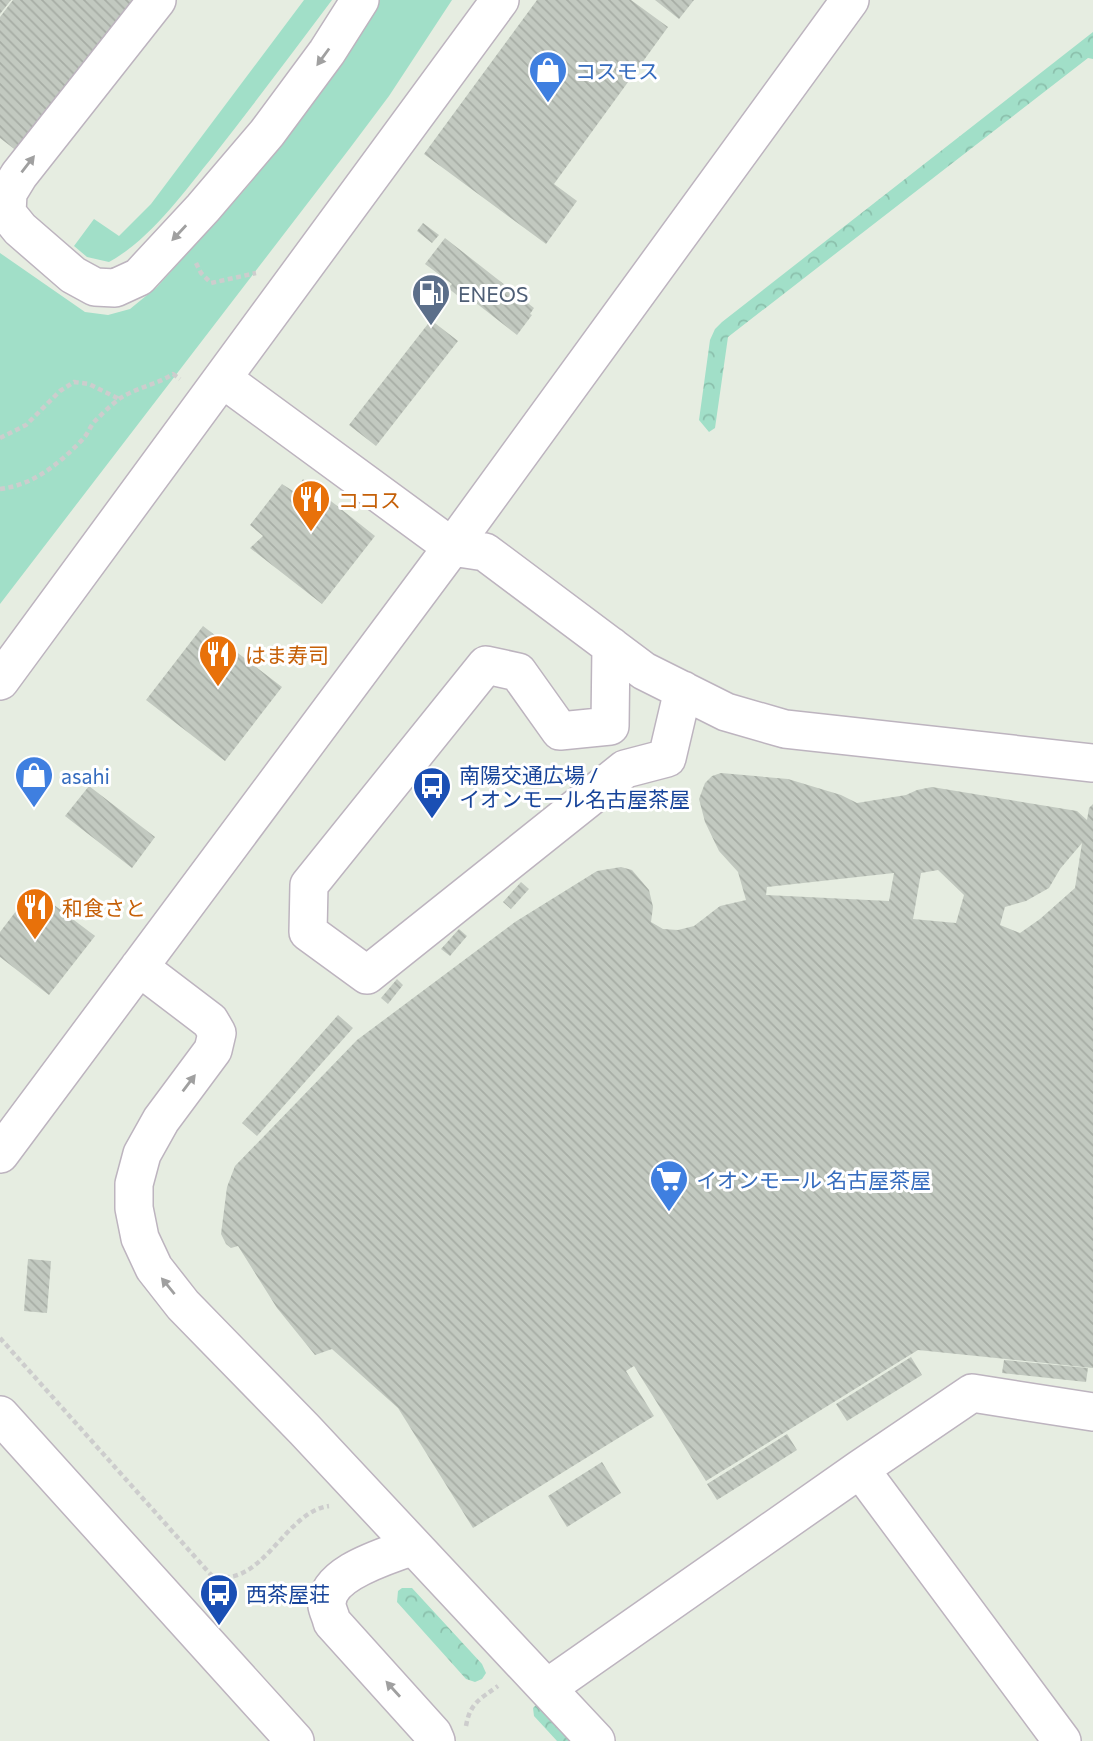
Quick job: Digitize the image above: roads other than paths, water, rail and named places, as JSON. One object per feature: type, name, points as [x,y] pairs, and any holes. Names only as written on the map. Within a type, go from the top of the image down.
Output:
[{"type":"street","points":[[157,0],[19,175],[8,193],[7,213],[10,221],[73,275],[95,287],[115,288],[139,277],[182,231],[267,133],[327,52],[360,0]]},
{"type":"street","points":[[0,681],[500,0]]},
{"type":"street","points":[[0,1154],[452,547],[850,0]]},
{"type":"street","points":[[223,379],[452,547],[485,552],[645,671],[726,712],[785,729],[1093,763]]},
{"type":"street","points":[[611,646],[610,726],[560,731],[518,672],[486,665],[309,885],[307,932],[367,975],[625,769],[667,758],[684,690]]},
{"type":"street","points":[[139,967],[210,1021],[217,1032],[213,1050],[161,1120],[142,1154],[134,1184],[134,1208],[140,1238],[154,1268],[183,1305],[596,1741]]},
{"type":"street","points":[[547,1688],[972,1393],[1093,1412]]},
{"type":"street","points":[[0,1415],[295,1741]]},
{"type":"street","points":[[860,1469],[1062,1741]]},
{"type":"street","points":[[413,1546],[346,1573],[332,1589],[327,1605],[332,1622],[433,1734],[451,1737]]},
{"type":"place","name":"コスモス","points":[[548,104]]},
{"type":"place","name":"ENEOS","points":[[431,327]]},
{"type":"place","name":"ココス","points":[[311,533]]},
{"type":"place","name":"はま寿司","points":[[218,688]]},
{"type":"place","name":"asahi","points":[[34,809]]},
{"type":"place","name":"南陽交通広場 / イオンモール名古屋茶屋","points":[[432,820]]},
{"type":"place","name":"和食さと","points":[[35,941]]},
{"type":"place","name":"イオンモール 名古屋茶屋","points":[[669,1213]]},
{"type":"place","name":"西茶屋荘","points":[[219,1627]]}]
